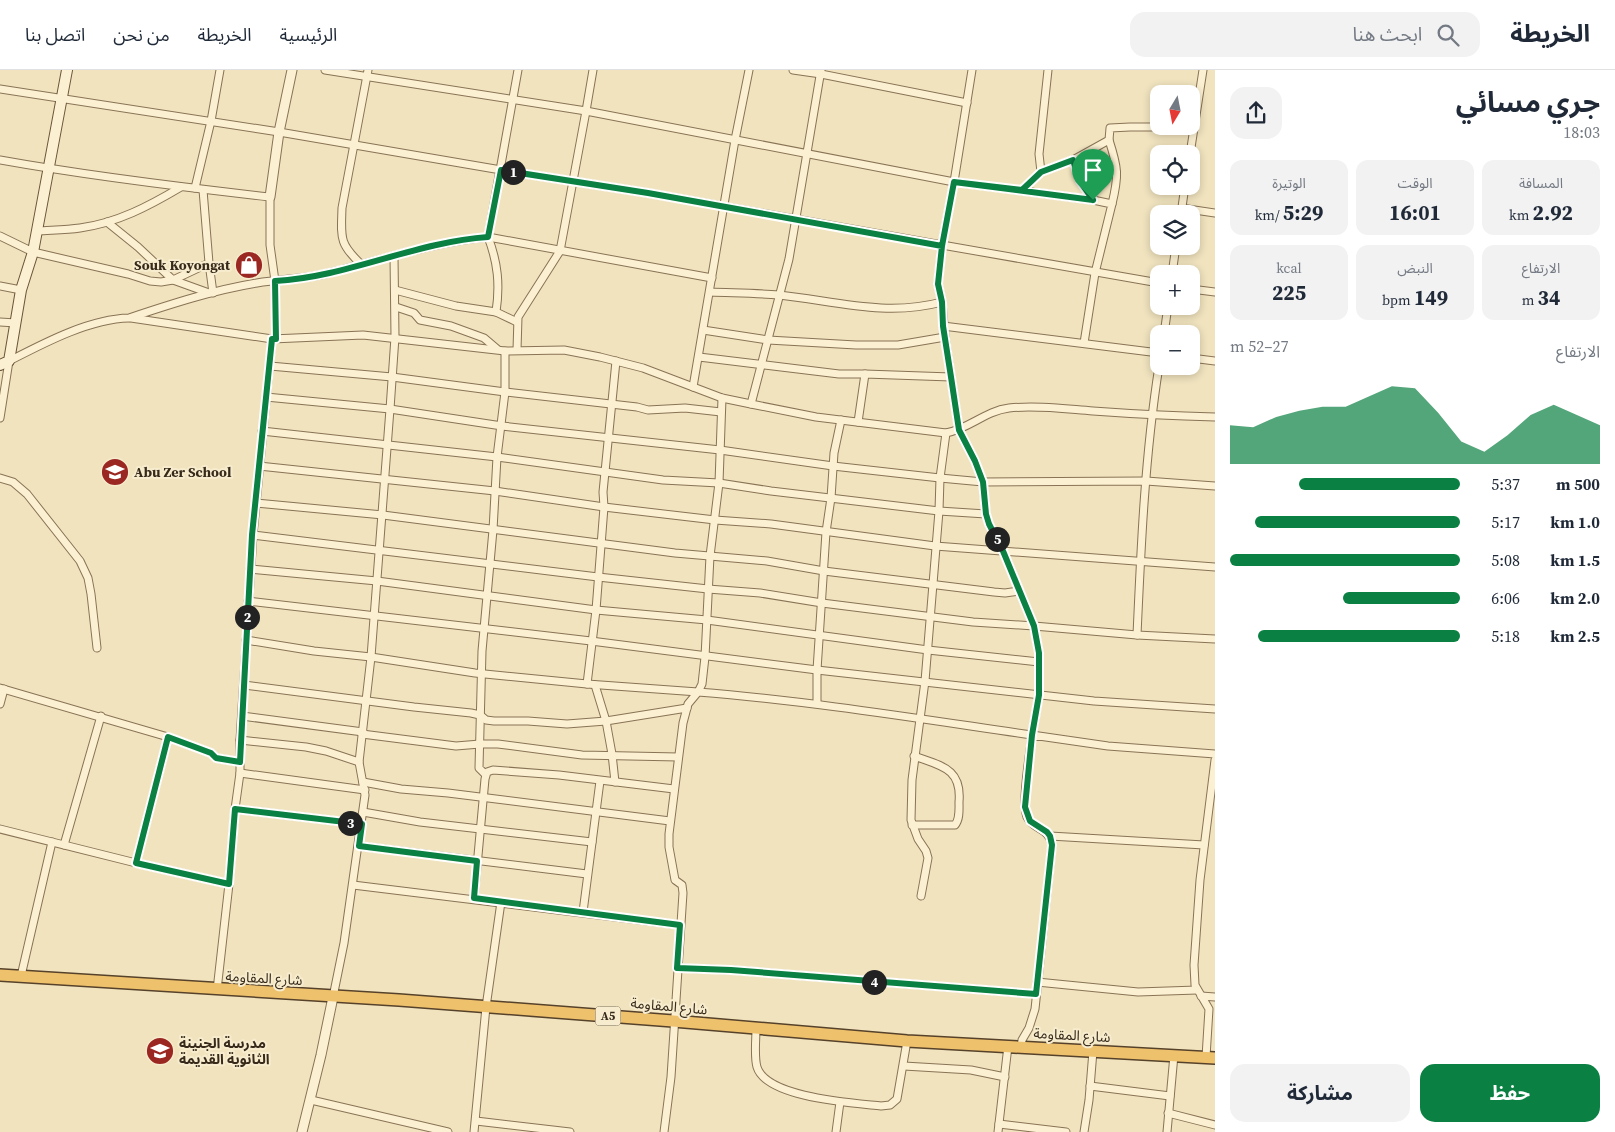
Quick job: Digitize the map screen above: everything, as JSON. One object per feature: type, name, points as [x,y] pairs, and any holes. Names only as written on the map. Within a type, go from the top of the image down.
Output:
[{"type":"highway","name":"شارع المقاومة","points":[[0,975],[486,1007],[907,1041],[1211,1058]]},
{"type":"main road","points":[[5,363],[16,323],[21,290],[33,252],[67,70]]},
{"type":"street","points":[[195,188],[211,121],[220,70]]},
{"type":"street","points":[[217,990],[240,773],[240,740],[252,535],[262,431],[274,339],[275,281],[270,245],[270,197],[279,132],[292,70]]},
{"type":"street","points":[[325,70],[367,74],[586,111],[954,182],[1112,204]]},
{"type":"street","points":[[496,312],[498,274],[496,256],[488,237],[518,70]]},
{"type":"street","points":[[516,350],[517,322],[520,312],[560,251],[593,70]]},
{"type":"street","points":[[693,386],[735,140],[749,70]]},
{"type":"street","points":[[792,70],[821,72],[967,103]]},
{"type":"street","points":[[972,70],[942,246],[938,284],[959,430],[975,461],[983,482],[986,514],[1034,626],[1039,662],[1039,695],[1032,735],[1025,800],[1026,815],[1030,821],[1050,836],[1204,845]]},
{"type":"street","points":[[1041,172],[1039,154],[1048,70]]},
{"type":"street","points":[[1200,89],[1203,70]]},
{"type":"street","points":[[751,404],[780,295],[797,220],[806,154],[821,72]]},
{"type":"street","points":[[362,265],[348,251],[342,237],[341,228],[342,208],[367,74]]},
{"type":"street","points":[[0,89],[211,121],[648,193],[1150,282]]},
{"type":"street","points":[[1084,343],[1095,273],[1117,176],[1116,163],[1109,140],[1110,128],[1150,126]]},
{"type":"street","points":[[1022,190],[1041,172],[1073,160],[1109,140]]},
{"type":"street","points":[[0,160],[48,169],[270,197]]},
{"type":"street","points":[[1073,160],[1080,181],[1093,200]]},
{"type":"street","points":[[37,231],[79,228],[107,222],[137,211],[181,187]]},
{"type":"street","points":[[203,190],[211,293]]},
{"type":"street","points":[[1200,212],[1215,213]]},
{"type":"street","points":[[107,222],[123,234],[173,280],[211,293]]},
{"type":"street","points":[[0,236],[33,252],[161,282],[173,280],[209,264]]},
{"type":"street","points":[[129,318],[211,293],[258,283],[306,278],[469,239],[488,237],[712,278]]},
{"type":"street","points":[[302,1132],[311,1100],[344,943],[362,824],[364,786],[359,762],[371,658],[388,445],[396,307],[394,256]]},
{"type":"street","points":[[0,286],[21,290]]},
{"type":"street","points":[[395,290],[456,306],[496,312],[517,322]]},
{"type":"street","points":[[1200,290],[1215,292]]},
{"type":"street","points":[[710,292],[780,295],[865,307],[921,308],[942,302]]},
{"type":"street","points":[[396,307],[414,313],[420,320],[452,326],[484,338],[502,350]]},
{"type":"street","points":[[0,418],[5,363],[60,336],[117,318],[129,318],[274,339],[342,335],[395,337],[502,350],[564,350],[656,372],[722,398],[791,413],[946,433],[959,430],[984,415],[1009,408],[1034,407],[1215,417]]},
{"type":"street","points":[[0,322],[16,323]]},
{"type":"street","points":[[943,326],[1150,352]]},
{"type":"street","points":[[703,330],[768,340],[882,346],[912,344],[945,337]]},
{"type":"street","points":[[474,898],[485,774],[479,768],[483,629],[493,530],[497,457],[505,392],[502,350]]},
{"type":"street","points":[[699,357],[839,374],[951,377]]},
{"type":"street","points":[[1200,359],[1215,361]]},
{"type":"street","points":[[615,782],[606,721],[591,685],[591,641],[596,610],[604,507],[603,492],[616,361]]},
{"type":"street","points":[[270,366],[392,377],[648,410],[685,408],[721,412]]},
{"type":"street","points":[[858,422],[865,374]]},
{"type":"street","points":[[1138,635],[1140,561],[1146,481],[1158,375]]},
{"type":"street","points":[[266,397],[390,409],[502,426],[720,450],[833,466],[940,478],[983,482],[1146,481],[1215,486]]},
{"type":"street","points":[[664,1132],[671,1077],[673,1021],[683,893],[682,885],[675,880],[671,861],[669,847],[670,821],[678,757],[687,708],[702,684],[706,656],[710,556],[719,483],[722,398]]},
{"type":"street","points":[[817,703],[817,670],[826,532],[831,498],[834,453],[841,420]]},
{"type":"street","points":[[262,431],[497,457],[664,480],[719,483],[939,511],[986,514]]},
{"type":"street","points":[[921,896],[928,854],[918,839],[912,825],[914,756],[925,682],[940,478],[946,433]]},
{"type":"street","points":[[259,466],[495,491],[604,507],[715,520],[771,524],[880,537],[935,546],[1215,567]]},
{"type":"street","points":[[0,478],[13,482],[27,494],[80,561],[88,578],[92,594],[97,648]]},
{"type":"street","points":[[256,503],[383,515],[676,553],[767,561],[824,571],[994,592],[1019,590]]},
{"type":"street","points":[[252,535],[380,549],[598,577],[760,593],[929,618],[1138,635],[1215,639]]},
{"type":"street","points":[[250,569],[377,581],[596,610],[707,620],[928,650],[1039,662]]},
{"type":"street","points":[[248,600],[817,670],[1039,695],[1128,704],[1215,708]]},
{"type":"street","points":[[246,640],[482,673],[591,685],[698,692],[817,703],[1108,746],[1215,754]]},
{"type":"street","points":[[244,685],[480,715],[486,720],[494,722],[528,721],[567,724],[606,721],[687,708]]},
{"type":"street","points":[[0,704],[2,688],[168,737],[211,753],[216,758],[240,762]]},
{"type":"street","points":[[64,845],[101,716]]},
{"type":"street","points":[[242,716],[456,746],[498,744],[582,755],[612,754],[678,757]]},
{"type":"street","points":[[136,863],[168,737]]},
{"type":"street","points":[[240,740],[306,747],[326,751],[359,762]]},
{"type":"street","points":[[912,825],[955,825],[958,819],[960,790],[960,784],[946,768],[914,756]]},
{"type":"street","points":[[1211,1058],[1209,1011],[1194,979],[1194,965],[1204,845],[1215,760]]},
{"type":"street","points":[[485,774],[493,770],[559,775],[674,789]]},
{"type":"street","points":[[240,773],[483,797],[670,821]]},
{"type":"street","points":[[583,912],[600,781]]},
{"type":"street","points":[[235,809],[362,824]]},
{"type":"street","points":[[363,812],[390,818],[480,830],[592,842]]},
{"type":"street","points":[[0,829],[229,884]]},
{"type":"street","points":[[1021,1047],[1032,1020],[1036,994],[1052,845],[1050,836]]},
{"type":"street","points":[[20,976],[52,842]]},
{"type":"street","points":[[359,846],[587,874]]},
{"type":"street","points":[[353,885],[474,898],[680,925]]},
{"type":"street","points":[[474,1132],[486,1007],[501,902]]},
{"type":"street","points":[[677,968],[731,970],[1036,994]]},
{"type":"street","points":[[1037,982],[1138,992],[1199,993],[1215,997]]},
{"type":"street","points":[[756,1029],[757,1067],[762,1076],[774,1085],[809,1097],[881,1106],[894,1103],[899,1092],[907,1041]]},
{"type":"street","points":[[1008,1046],[998,1128],[1066,1132]]},
{"type":"street","points":[[1084,1132],[1093,1051]]},
{"type":"street","points":[[1167,1132],[1174,1055]]},
{"type":"street","points":[[904,1066],[971,1070],[1005,1077]]},
{"type":"street","points":[[1090,1086],[1170,1096]]},
{"type":"street","points":[[311,1100],[429,1130],[448,1132]]},
{"type":"street","points":[[836,1132],[840,1102]]},
{"type":"street","points":[[1168,1113],[1215,1125]]},
{"type":"street","points":[[476,1121],[570,1132]]},
{"type":"place","name":"Souk Koyongat","points":[[249,265]]},
{"type":"place","name":"Abu Zer School","points":[[115,472]]},
{"type":"place","name":"مدرسة الجنينة الثانوية القديمة","points":[[160,1051]]},
{"type":"route","points":[[1093,200],[954,182],[942,246],[648,193],[501,170],[488,237],[469,239],[306,278],[275,281],[276,339],[272,339],[252,535],[240,762],[216,758],[211,753],[168,737],[136,863],[229,884],[235,809],[362,824],[359,846],[477,861],[474,898],[680,925],[677,968],[731,970],[1036,994],[1052,845],[1047,832],[1030,821],[1026,815],[1025,807],[1032,735],[1039,695],[1039,653],[1034,626],[1003,551],[989,524],[980,471],[959,430],[943,326],[938,269],[954,182],[1022,190],[1041,172],[1073,160],[1080,181],[1093,200]]}]
